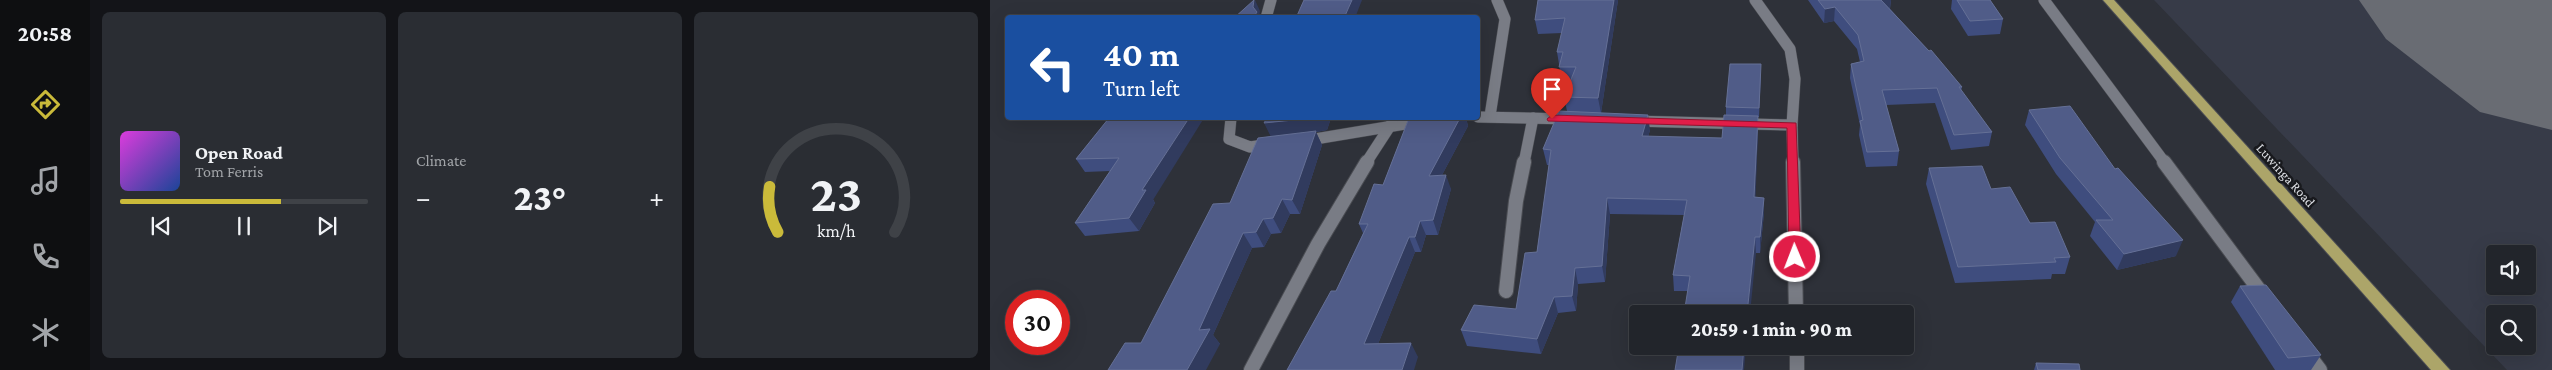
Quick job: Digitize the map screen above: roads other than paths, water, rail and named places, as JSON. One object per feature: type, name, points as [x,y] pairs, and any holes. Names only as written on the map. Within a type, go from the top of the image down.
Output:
[{"type":"highway","name":"Luwinga Road","points":[[2108,0],[2441,370]]},
{"type":"street","points":[[1267,15],[1271,0]]},
{"type":"street","points":[[1490,116],[1505,19],[1497,0]]},
{"type":"street","points":[[1755,0],[1790,49],[1795,79],[1792,125],[1796,305]]},
{"type":"street","points":[[2044,0],[2189,198],[2273,308]]},
{"type":"street","points":[[1480,117],[1580,119]]},
{"type":"street","points":[[1506,291],[1516,201],[1533,118]]},
{"type":"street","points":[[1231,120],[1229,139],[1250,147],[1340,136],[1392,123],[1438,120]]},
{"type":"street","points":[[1618,120],[1792,125]]},
{"type":"street","points":[[1251,370],[1288,297],[1358,174],[1392,123]]},
{"type":"street","points":[[2297,339],[2320,370]]},
{"type":"street","points":[[1797,355],[1797,370]]}]
